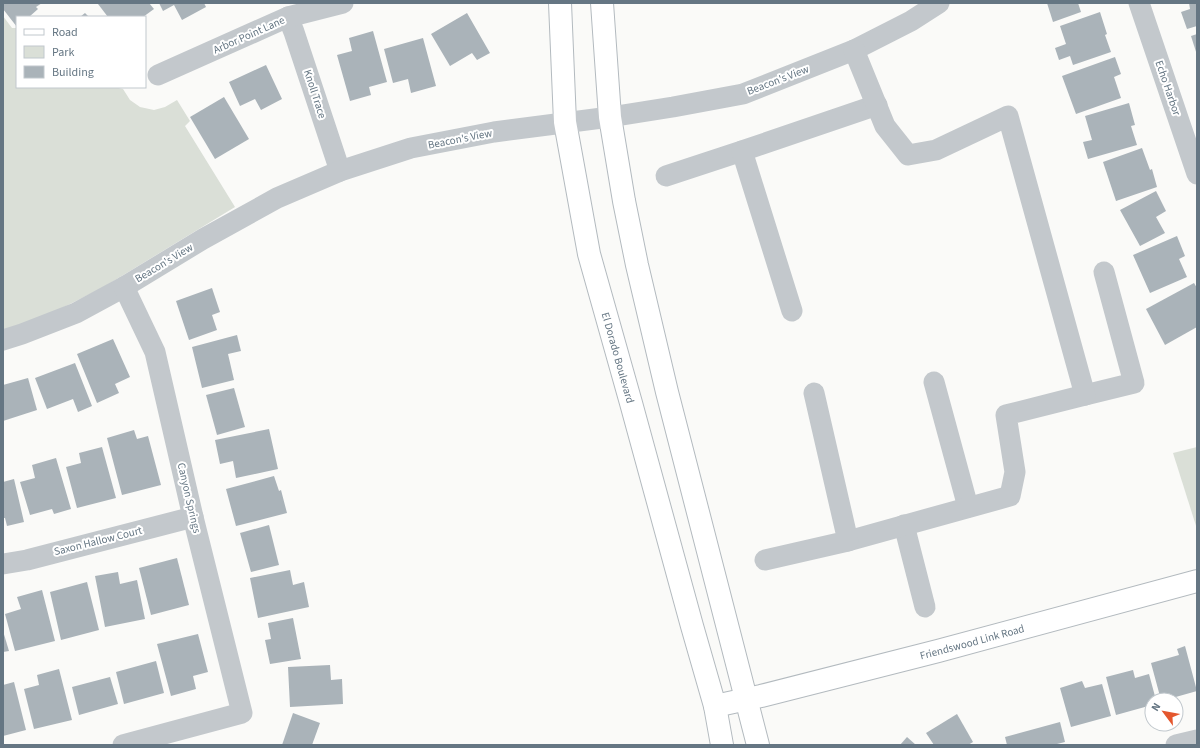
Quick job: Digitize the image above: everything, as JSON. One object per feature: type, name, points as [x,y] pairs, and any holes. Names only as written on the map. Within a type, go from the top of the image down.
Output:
[{"type":"main road","name":"El Dorado Boulevard","points":[[560,3],[565,122],[589,254],[715,706]]},
{"type":"main road","points":[[602,3],[610,117],[625,208],[665,384],[758,745]]},
{"type":"main road","name":"Friendswood Link Road","points":[[715,706],[747,700],[946,649],[1197,581]]},
{"type":"main road","points":[[715,706],[722,745]]},
{"type":"street","name":"Arbor Point Lane","points":[[158,75],[288,18],[343,3]]},
{"type":"street","name":"Beacon's View","points":[[3,340],[76,313],[124,287],[203,239],[277,198],[340,171],[411,148],[494,132],[610,117],[743,94],[854,50],[912,20],[939,3]]},
{"type":"street","name":"Echo Harbor","points":[[1139,3],[1197,174]]},
{"type":"street","name":"Knoll Trace","points":[[288,18],[340,171]]},
{"type":"street","points":[[854,50],[885,126],[908,155],[936,150],[1008,116],[1085,395]]},
{"type":"street","points":[[666,176],[877,105]]},
{"type":"street","points":[[742,151],[792,311]]},
{"type":"street","points":[[765,560],[848,541],[1010,496],[1015,472],[1006,415],[1134,382],[1104,272]]},
{"type":"street","name":"Canyon Springs","points":[[123,745],[242,713],[193,517],[155,352],[124,287]]},
{"type":"street","points":[[934,382],[968,507]]},
{"type":"street","points":[[814,393],[848,541]]},
{"type":"street","name":"Saxon Hallow Court","points":[[3,564],[27,560],[193,517]]},
{"type":"street","points":[[904,525],[925,607]]},
{"type":"street","points":[[1176,745],[1197,740]]},
{"type":"green space","points":[[3,16],[12,28],[16,28],[16,88],[118,88],[123,89],[130,100],[140,107],[154,110],[165,107],[177,100],[190,121],[185,126],[235,207],[102,288],[42,318],[3,330]]},
{"type":"green space","points":[[1197,447],[1197,529],[1173,453]]},
{"type":"building","points":[[3,3],[42,3],[36,7],[38,9],[30,16],[16,16],[16,26],[3,9]]},
{"type":"building","points":[[149,3],[154,9],[144,16],[107,16],[98,4]]},
{"type":"building","points":[[159,3],[204,3],[206,7],[182,20],[174,5],[163,11]]},
{"type":"building","points":[[1047,3],[1078,3],[1081,12],[1053,22]]},
{"type":"building","points":[[1189,3],[1197,3],[1197,26],[1187,29],[1181,12],[1190,9]]},
{"type":"building","points":[[1100,12],[1107,34],[1105,35],[1111,52],[1073,65],[1070,56],[1059,60],[1055,48],[1066,44],[1060,26]]},
{"type":"building","points":[[85,13],[88,16],[81,16]]},
{"type":"building","points":[[467,13],[490,53],[477,60],[472,53],[450,66],[431,34]]},
{"type":"building","points":[[373,31],[387,82],[369,87],[371,95],[350,101],[337,55],[352,51],[349,38]]},
{"type":"building","points":[[1197,34],[1197,55],[1191,36]]},
{"type":"building","points":[[423,38],[436,86],[411,93],[408,79],[393,83],[384,49]]},
{"type":"building","points":[[1115,57],[1121,74],[1114,77],[1121,98],[1076,114],[1062,76]]},
{"type":"building","points":[[266,65],[282,99],[261,110],[255,99],[240,106],[229,82]]},
{"type":"building","points":[[224,97],[249,139],[215,159],[190,117]]},
{"type":"building","points":[[1129,103],[1135,125],[1131,126],[1137,145],[1088,159],[1083,142],[1092,140],[1085,116]]},
{"type":"building","points":[[1142,148],[1150,170],[1152,169],[1157,187],[1116,201],[1103,162]]},
{"type":"building","points":[[1156,191],[1166,211],[1156,217],[1165,233],[1140,246],[1120,210]]},
{"type":"building","points":[[1177,236],[1185,256],[1179,259],[1187,277],[1150,293],[1133,255]]},
{"type":"building","points":[[1194,283],[1197,288],[1197,327],[1165,345],[1146,309]]},
{"type":"building","points":[[212,288],[220,312],[212,315],[217,330],[189,340],[176,301]]},
{"type":"building","points":[[237,335],[241,351],[228,354],[234,380],[202,388],[192,347]]},
{"type":"building","points":[[113,339],[130,377],[115,384],[119,393],[97,403],[77,354]]},
{"type":"building","points":[[75,363],[92,406],[78,412],[73,399],[47,409],[35,378]]},
{"type":"building","points":[[28,378],[37,410],[3,421],[3,385]]},
{"type":"building","points":[[234,388],[245,427],[217,435],[206,395]]},
{"type":"building","points":[[269,429],[278,469],[236,478],[233,461],[220,464],[215,440]]},
{"type":"building","points":[[134,430],[137,439],[148,436],[161,485],[122,495],[107,438]]},
{"type":"building","points":[[102,447],[116,498],[77,508],[66,467],[81,463],[79,453]]},
{"type":"building","points":[[56,458],[71,509],[54,514],[52,509],[30,515],[20,482],[35,478],[32,465]]},
{"type":"building","points":[[274,476],[279,491],[281,490],[287,513],[236,526],[226,489]]},
{"type":"building","points":[[14,479],[24,522],[7,526],[5,518],[3,518],[3,482]]},
{"type":"building","points":[[269,525],[279,565],[251,572],[240,533]]},
{"type":"building","points":[[177,558],[189,605],[151,615],[139,568]]},
{"type":"building","points":[[290,570],[293,585],[304,582],[309,607],[258,618],[250,578]]},
{"type":"building","points":[[118,572],[120,584],[137,580],[145,619],[105,627],[95,576]]},
{"type":"building","points":[[87,582],[99,630],[61,640],[50,592]]},
{"type":"building","points":[[42,590],[55,641],[15,651],[5,614],[21,609],[17,597]]},
{"type":"building","points":[[293,618],[301,659],[270,664],[265,640],[271,639],[268,623]]},
{"type":"building","points":[[3,631],[9,651],[3,652]]},
{"type":"building","points":[[198,634],[208,672],[193,676],[196,689],[171,696],[157,644]]},
{"type":"building","points":[[1185,646],[1197,691],[1184,695],[1184,692],[1159,692],[1151,663],[1179,655],[1177,649]]},
{"type":"building","points":[[156,661],[164,693],[124,704],[116,672]]},
{"type":"building","points":[[330,665],[331,680],[342,679],[343,704],[290,707],[288,667]]},
{"type":"building","points":[[59,669],[72,720],[34,729],[24,689],[39,685],[37,675]]},
{"type":"building","points":[[1133,670],[1135,678],[1149,674],[1154,692],[1144,692],[1144,707],[1116,715],[1106,677]]},
{"type":"building","points":[[110,677],[118,704],[79,715],[72,687]]},
{"type":"building","points":[[1082,681],[1085,688],[1102,684],[1111,716],[1071,727],[1060,688]]},
{"type":"building","points":[[14,682],[26,730],[3,736],[3,685]]},
{"type":"building","points":[[293,713],[320,723],[312,745],[282,745]]},
{"type":"building","points":[[957,714],[973,742],[968,745],[934,745],[926,733]]},
{"type":"building","points":[[1060,722],[1065,742],[1053,745],[1007,745],[1005,737]]},
{"type":"building","points":[[907,737],[916,745],[900,745]]}]
